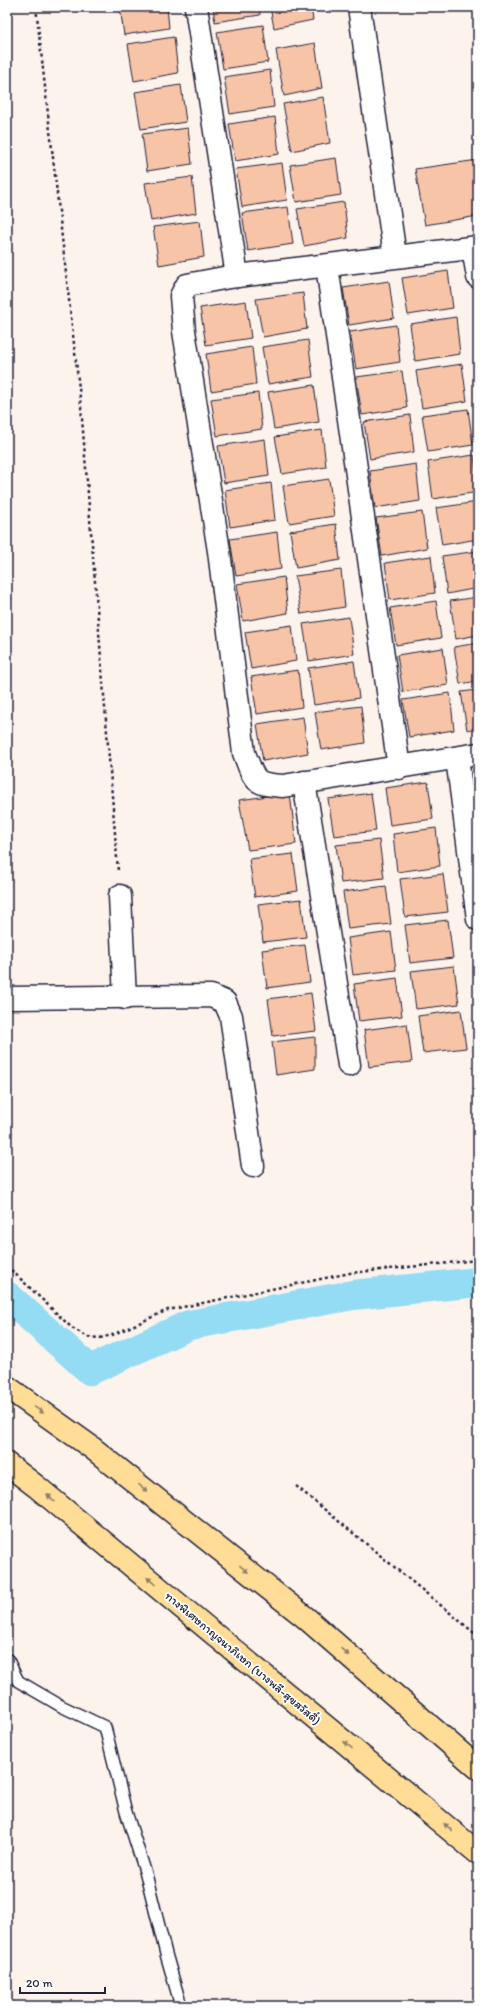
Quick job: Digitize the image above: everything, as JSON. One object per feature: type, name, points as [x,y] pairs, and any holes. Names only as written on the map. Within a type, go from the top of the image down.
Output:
[{"type":"highway","points":[[7,1387],[91,1447],[306,1618],[478,1768]]},
{"type":"highway","name":"ทางพิเศษกาญจนาภิเษก (บางพลี-สุขสวัสดิ์)","points":[[7,1464],[49,1496],[478,1853]]},
{"type":"street","points":[[196,7],[237,276]]},
{"type":"street","points":[[359,7],[395,256]]},
{"type":"street","points":[[478,277],[476,248],[395,256],[327,266],[237,276],[187,285],[181,296],[184,331],[219,551],[244,754],[253,776],[263,785],[283,786],[478,754]]},
{"type":"street","points":[[327,266],[399,768]]},
{"type":"street","points":[[457,758],[478,920]]},
{"type":"street","points":[[304,782],[349,1065]]},
{"type":"street","points":[[120,896],[125,998]]},
{"type":"street","points":[[7,998],[210,996],[225,1002],[232,1016],[253,1166]]},
{"type":"lane","points":[[7,1658],[18,1682],[61,1706],[104,1727],[126,1812],[146,1874],[181,2006]]},
{"type":"path","points":[[36,7],[81,406],[120,896]]},
{"type":"path","points":[[7,1266],[72,1328],[88,1337],[100,1338],[112,1335],[168,1310],[350,1272],[478,1260]]},
{"type":"path","points":[[296,1486],[478,1636]]},
{"type":"building","points":[[120,7],[167,7],[169,28],[124,35]]},
{"type":"building","points":[[213,7],[259,7],[260,15],[215,22]]},
{"type":"building","points":[[270,7],[311,7],[313,20],[274,28]]},
{"type":"building","points":[[263,25],[268,62],[223,69],[217,32]]},
{"type":"building","points":[[174,37],[178,73],[134,81],[128,44]]},
{"type":"building","points":[[315,43],[322,88],[284,96],[276,50]]},
{"type":"building","points":[[270,70],[274,107],[230,114],[224,77]]},
{"type":"building","points":[[181,85],[186,122],[141,129],[135,92]]},
{"type":"building","points":[[323,97],[330,143],[292,151],[283,104]]},
{"type":"building","points":[[275,117],[279,154],[235,161],[229,124]]},
{"type":"building","points":[[188,128],[192,164],[147,171],[142,134]]},
{"type":"building","points":[[336,158],[341,195],[296,202],[290,165]]},
{"type":"building","points":[[478,160],[478,216],[425,225],[415,169]]},
{"type":"building","points":[[282,163],[287,200],[242,207],[236,169]]},
{"type":"building","points":[[192,177],[196,213],[151,221],[145,183]]},
{"type":"building","points":[[344,202],[348,238],[304,246],[297,209]]},
{"type":"building","points":[[288,207],[293,244],[248,251],[242,213]]},
{"type":"building","points":[[200,221],[204,257],[159,265],[153,227]]},
{"type":"building","points":[[448,271],[453,308],[408,315],[402,278]]},
{"type":"building","points":[[389,281],[394,318],[349,325],[343,288]]},
{"type":"building","points":[[303,293],[307,329],[263,337],[256,299]]},
{"type":"building","points":[[246,301],[251,338],[206,345],[200,308]]},
{"type":"building","points":[[456,317],[460,354],[415,361],[410,324]]},
{"type":"building","points":[[396,325],[400,362],[356,369],[350,332]]},
{"type":"building","points":[[308,340],[313,377],[268,384],[262,347]]},
{"type":"building","points":[[252,347],[256,384],[211,391],[206,354]]},
{"type":"building","points":[[462,364],[467,401],[422,408],[416,371]]},
{"type":"building","points":[[402,371],[407,408],[362,415],[356,377]]},
{"type":"building","points":[[314,385],[319,422],[274,429],[268,392]]},
{"type":"building","points":[[258,393],[262,429],[217,436],[211,399]]},
{"type":"building","points":[[468,409],[473,445],[428,452],[422,415]]},
{"type":"building","points":[[410,415],[414,452],[370,459],[364,422]]},
{"type":"building","points":[[322,430],[326,467],[282,474],[275,437]]},
{"type":"building","points":[[265,439],[269,476],[224,483],[218,446]]},
{"type":"building","points":[[474,455],[478,492],[433,499],[428,462]]},
{"type":"building","points":[[416,464],[420,501],[375,508],[370,471]]},
{"type":"building","points":[[329,479],[334,516],[289,523],[283,486]]},
{"type":"building","points":[[271,483],[275,520],[230,527],[225,490]]},
{"type":"building","points":[[478,502],[478,539],[442,545],[436,508]]},
{"type":"building","points":[[422,512],[427,548],[382,556],[376,518]]},
{"type":"building","points":[[336,524],[340,560],[296,568],[290,531]]},
{"type":"building","points":[[277,532],[281,569],[236,576],[230,539]]},
{"type":"building","points":[[478,551],[478,588],[447,594],[442,556]]},
{"type":"building","points":[[431,556],[435,593],[390,600],[385,563]]},
{"type":"building","points":[[341,570],[345,607],[301,614],[295,576]]},
{"type":"building","points":[[284,577],[288,613],[243,621],[237,584]]},
{"type":"building","points":[[478,597],[478,635],[456,639],[450,601]]},
{"type":"building","points":[[436,601],[441,638],[396,645],[390,608]]},
{"type":"building","points":[[349,617],[354,654],[309,661],[303,624]]},
{"type":"building","points":[[292,625],[296,661],[251,669],[245,632]]},
{"type":"building","points":[[478,643],[478,681],[460,684],[454,647]]},
{"type":"building","points":[[443,648],[448,685],[403,692],[397,655]]},
{"type":"building","points":[[354,661],[359,698],[314,705],[308,668]]},
{"type":"building","points":[[298,670],[302,707],[257,714],[251,677]]},
{"type":"building","points":[[478,690],[478,728],[467,730],[461,692]]},
{"type":"building","points":[[450,693],[454,730],[409,737],[403,700]]},
{"type":"building","points":[[361,706],[365,743],[321,750],[315,712]]},
{"type":"building","points":[[303,717],[308,753],[263,761],[257,724]]},
{"type":"building","points":[[472,776],[478,776],[478,814],[477,814]]},
{"type":"building","points":[[428,782],[433,819],[390,825],[385,788]]},
{"type":"building","points":[[290,793],[296,844],[248,850],[239,800]]},
{"type":"building","points":[[371,793],[376,831],[334,836],[328,799]]},
{"type":"building","points":[[436,828],[440,866],[397,872],[393,834]]},
{"type":"building","points":[[379,840],[384,878],[341,883],[336,845]]},
{"type":"building","points":[[293,854],[298,891],[255,897],[249,859]]},
{"type":"building","points":[[443,874],[448,912],[405,917],[400,879]]},
{"type":"building","points":[[386,886],[391,924],[348,929],[343,892]]},
{"type":"building","points":[[301,899],[306,937],[263,942],[258,904]]},
{"type":"building","points":[[448,920],[453,958],[410,963],[405,925]]},
{"type":"building","points":[[391,932],[396,970],[353,975],[348,938]]},
{"type":"building","points":[[305,945],[310,982],[267,988],[262,950]]},
{"type":"building","points":[[454,966],[459,1004],[416,1009],[411,971]]},
{"type":"building","points":[[397,978],[402,1016],[359,1021],[354,984]]},
{"type":"building","points":[[311,993],[316,1031],[273,1036],[268,999]]},
{"type":"building","points":[[461,1010],[466,1048],[423,1053],[418,1016]]},
{"type":"building","points":[[407,1024],[412,1062],[369,1067],[364,1030]]},
{"type":"building","points":[[315,1037],[315,1069],[276,1075],[272,1042]]},
{"type":"waterway","points":[[7,1296],[90,1370],[189,1325],[353,1295],[478,1282]]}]
